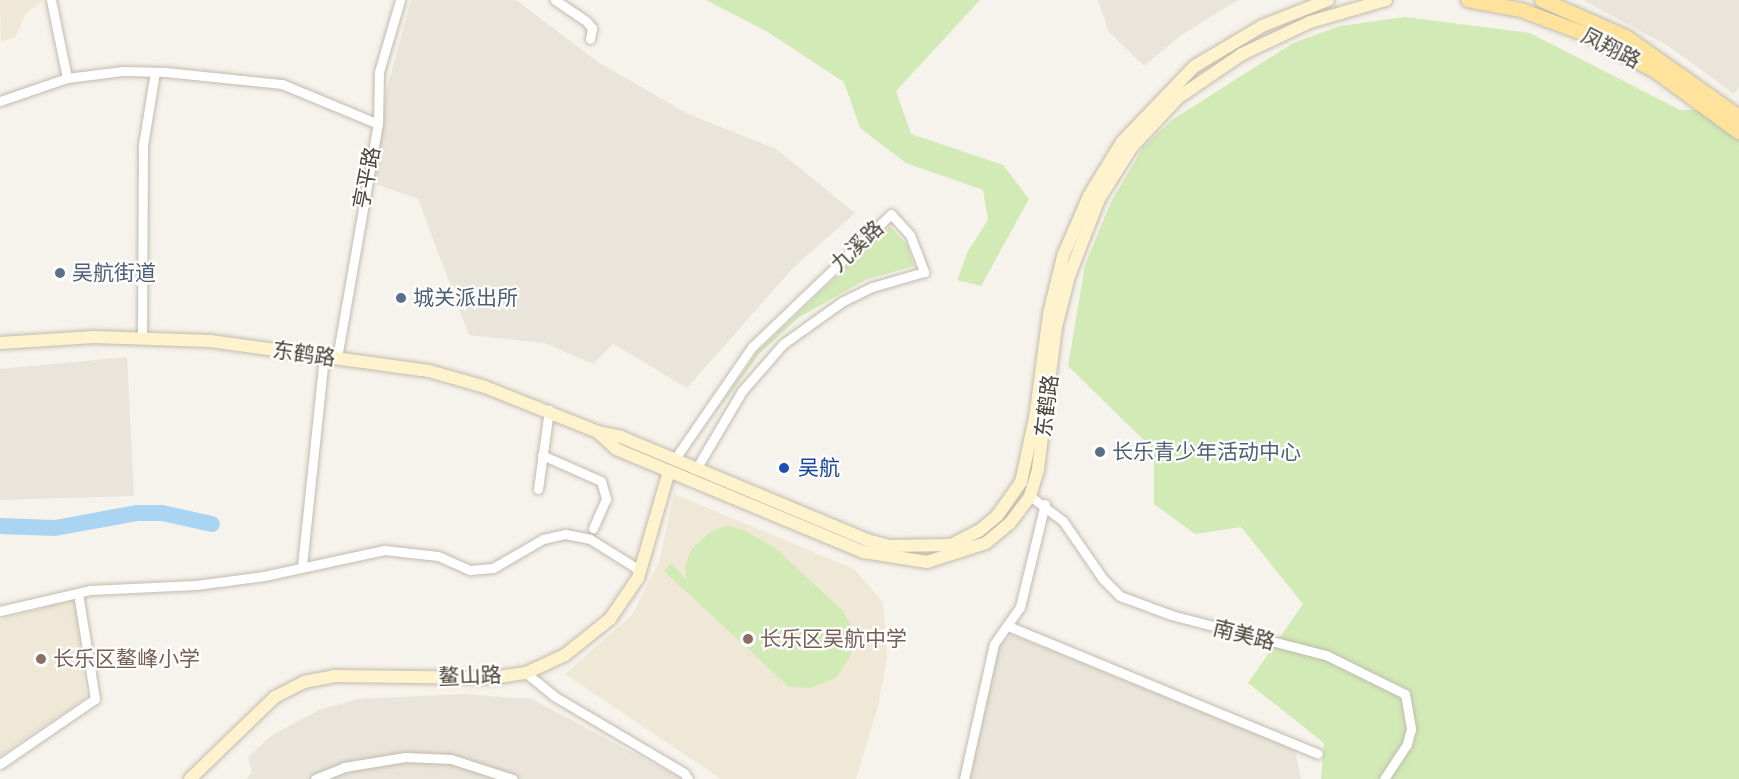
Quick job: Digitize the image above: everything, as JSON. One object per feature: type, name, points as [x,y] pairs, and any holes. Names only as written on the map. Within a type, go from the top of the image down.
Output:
[{"type":"main road","name":"东鹤路","points":[[0,343],[142,337],[210,341],[429,371],[549,410],[598,432],[616,449],[671,465],[696,469],[844,532],[890,546],[951,545],[979,531],[997,516],[1021,482],[1035,418],[1049,314],[1063,256],[1089,196],[1122,142],[1195,66],[1262,26],[1328,0]]},
{"type":"main road","name":"东鹤路","points":[[671,465],[864,552],[896,560],[927,562],[986,543],[1011,523],[1030,496],[1038,469],[1056,327],[1069,276],[1099,200],[1132,147],[1179,97],[1242,54],[1319,19],[1386,0]]},
{"type":"main road","name":"凤翔路","points":[[1468,0],[1521,10],[1590,36],[1657,72],[1739,132]]},
{"type":"main road","name":"凤翔路","points":[[1542,0],[1626,37],[1739,117]]},
{"type":"main road","name":"鳌山路","points":[[190,779],[274,697],[304,682],[334,676],[493,678],[526,673],[588,639],[610,619],[641,571],[671,465]]},
{"type":"street","points":[[51,0],[67,78]]},
{"type":"street","name":"亨平路","points":[[302,566],[330,357],[378,124],[379,72],[400,0]]},
{"type":"street","points":[[555,0],[586,21],[591,28],[590,39]]},
{"type":"street","points":[[0,101],[67,78],[123,71],[155,72],[282,84],[378,124]]},
{"type":"street","points":[[142,337],[143,145],[155,72]]},
{"type":"street","name":"九溪路","points":[[671,465],[752,347],[891,214],[910,235],[924,272],[872,287],[843,301],[783,344],[742,391],[696,469]]},
{"type":"street","points":[[538,489],[549,410]]},
{"type":"street","points":[[542,455],[601,481],[606,499],[593,528]]},
{"type":"street","name":"南美路","points":[[1030,496],[1045,504],[1063,521],[1103,579],[1120,596],[1171,615],[1326,655],[1405,694],[1410,718],[1407,744],[1384,779]]},
{"type":"street","points":[[964,779],[994,645],[1020,607],[1045,504]]},
{"type":"street","points":[[0,611],[78,593],[207,583],[384,550],[438,556],[470,570],[493,568],[543,539],[565,534],[590,539],[641,571]]},
{"type":"street","points":[[0,764],[95,699],[78,593]]},
{"type":"street","points":[[1008,626],[1318,754]]},
{"type":"street","points":[[526,673],[554,696],[684,773],[688,779]]},
{"type":"street","points":[[315,779],[344,767],[405,757],[451,759],[513,779]]},
{"type":"shaded area","points":[[0,0],[43,1],[26,13],[16,36],[1,42]]},
{"type":"shaded area","points":[[411,0],[516,0],[598,62],[688,114],[776,149],[855,213],[792,269],[687,388],[613,344],[593,364],[544,343],[469,335],[418,199],[370,182],[387,89]]},
{"type":"shaded area","points":[[1098,0],[1238,0],[1180,36],[1144,66],[1109,32]]},
{"type":"shaded area","points":[[1583,0],[1739,0],[1739,87],[1734,94],[1670,47]]},
{"type":"shaded area","points":[[127,357],[134,496],[0,500],[0,369]]},
{"type":"shaded area","name":"长乐区吴航中学","points":[[674,494],[854,569],[883,602],[887,658],[878,707],[856,779],[721,779],[565,674],[632,615],[659,562]]},
{"type":"shaded area","name":"长乐区鳌峰小学","points":[[75,599],[86,698],[0,756],[0,620]]},
{"type":"shaded area","points":[[1012,635],[1295,749],[1301,779],[966,779],[1000,644]]},
{"type":"shaded area","points":[[464,694],[532,699],[682,779],[246,779],[252,773],[248,757],[272,735],[319,710],[358,699]]},
{"type":"green space","points":[[706,0],[980,0],[896,91],[911,134],[1003,165],[1029,199],[981,286],[957,280],[968,251],[988,220],[983,190],[906,163],[860,128],[844,82],[766,31]]},
{"type":"green space","points":[[1405,17],[1530,33],[1680,110],[1739,109],[1739,779],[1321,779],[1324,743],[1248,683],[1303,604],[1241,527],[1195,534],[1154,504],[1154,450],[1068,366],[1085,265],[1111,202],[1144,146],[1172,120],[1293,43],[1340,26]]},
{"type":"green space","points":[[890,226],[908,246],[914,266],[865,280],[798,318],[760,353],[705,428],[758,351]]},
{"type":"green space","points":[[727,526],[744,530],[775,548],[843,611],[851,626],[851,655],[836,678],[810,688],[789,687],[664,571],[671,563],[686,579],[685,566],[691,550],[711,531]]},
{"type":"waterway","points":[[0,526],[55,528],[137,513],[162,513],[212,524]]},
{"type":"place","name":"吴航街道","points":[[60,273]]},
{"type":"place","name":"城关派出所","points":[[401,298]]},
{"type":"place","name":"长乐青少年活动中心","points":[[1100,452]]},
{"type":"place","name":"吴航","points":[[784,468]]},
{"type":"place","name":"长乐区吴航中学","points":[[748,639]]},
{"type":"place","name":"长乐区鳌峰小学","points":[[41,659]]}]
